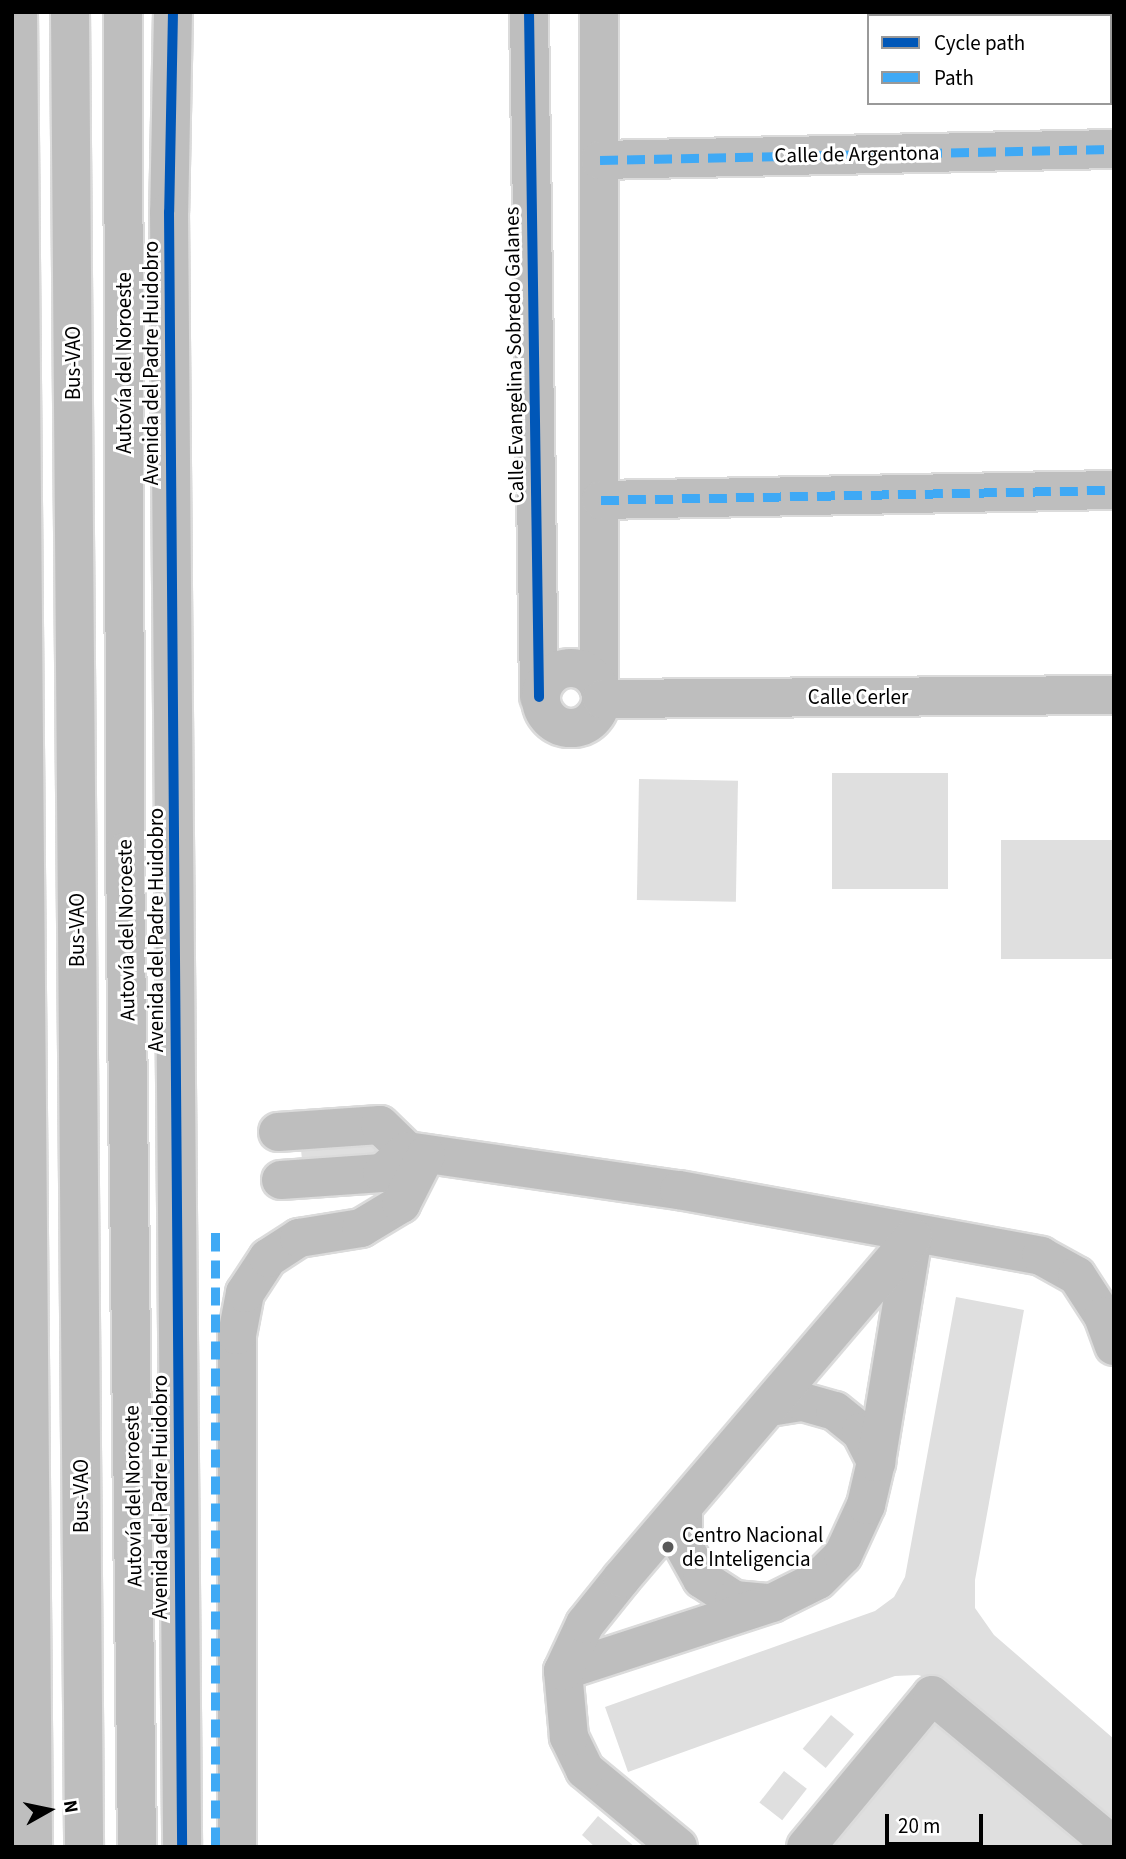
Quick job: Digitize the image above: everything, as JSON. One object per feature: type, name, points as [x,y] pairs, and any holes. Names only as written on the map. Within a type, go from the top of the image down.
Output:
[{"type":"main road","points":[[18,12],[33,1847]]},
{"type":"main road","name":"Bus-VAO","points":[[70,12],[84,1847]]},
{"type":"main road","name":"Autovía del Noroeste","points":[[123,12],[125,839],[137,1847]]},
{"type":"main road","name":"Avenida del Padre Huidobro","points":[[173,12],[169,212],[182,1847]]},
{"type":"main road","name":"Calle Evangelina Sobredo Galanes","points":[[529,12],[539,698],[548,720],[569,731],[593,721],[601,693]]},
{"type":"main road","points":[[599,12],[601,693]]},
{"type":"main road","name":"Calle de Argentona","points":[[600,160],[1114,149]]},
{"type":"main road","points":[[601,500],[1114,490]]},
{"type":"main road","name":"Calle Cerler","points":[[601,693],[1114,695]]},
{"type":"main road","points":[[278,1132],[380,1125],[417,1153],[679,1190],[914,1237],[1041,1256],[1077,1276],[1103,1316],[1114,1346]]},
{"type":"main road","points":[[281,1180],[382,1173],[417,1153]]},
{"type":"main road","points":[[237,1847],[237,1335],[246,1293],[268,1258],[299,1238],[361,1228],[401,1204],[417,1153]]},
{"type":"main road","points":[[678,1847],[585,1770],[569,1737],[563,1671],[585,1623],[914,1237]]},
{"type":"main road","points":[[563,1671],[772,1603],[818,1580],[843,1555],[866,1505],[876,1462],[914,1237]]},
{"type":"main road","points":[[770,1407],[803,1402],[835,1411],[861,1432],[876,1462]]},
{"type":"main road","points":[[12,1432],[33,1704]]},
{"type":"main road","points":[[683,1507],[683,1545],[702,1579],[734,1600],[772,1603]]},
{"type":"main road","points":[[806,1847],[932,1695],[1102,1836]]},
{"type":"building","points":[[832,773],[948,773],[948,889],[832,889]]},
{"type":"building","points":[[639,779],[738,781],[736,902],[637,900]]},
{"type":"building","points":[[1001,840],[1114,840],[1114,959],[1001,959]]},
{"type":"building","points":[[373,1123],[377,1173],[304,1179],[299,1129]]},
{"type":"building","name":"Centro Nacional de Inteligencia","points":[[956,1297],[1024,1310],[975,1580],[975,1608],[994,1635],[1114,1739],[1114,1831],[942,1682],[918,1675],[895,1676],[628,1772],[605,1707],[875,1611],[894,1597],[905,1577]]},
{"type":"building","points":[[943,1713],[1114,1847],[832,1847]]},
{"type":"building","points":[[831,1715],[854,1734],[826,1768],[803,1749]]},
{"type":"building","points":[[784,1771],[807,1789],[782,1820],[759,1803]]},
{"type":"building","points":[[598,1816],[635,1847],[595,1847],[582,1835]]},
{"type":"marked path","points":[[600,160],[1114,149]]},
{"type":"marked path","points":[[601,500],[1114,490]]},
{"type":"marked path","points":[[215,1233],[216,1847]]},
{"type":"cycle path","points":[[173,12],[169,212],[182,1847]]},
{"type":"cycle path","points":[[529,12],[539,697]]},
{"type":"place","name":"Centro Nacional de Inteligencia","points":[[668,1547]]}]
